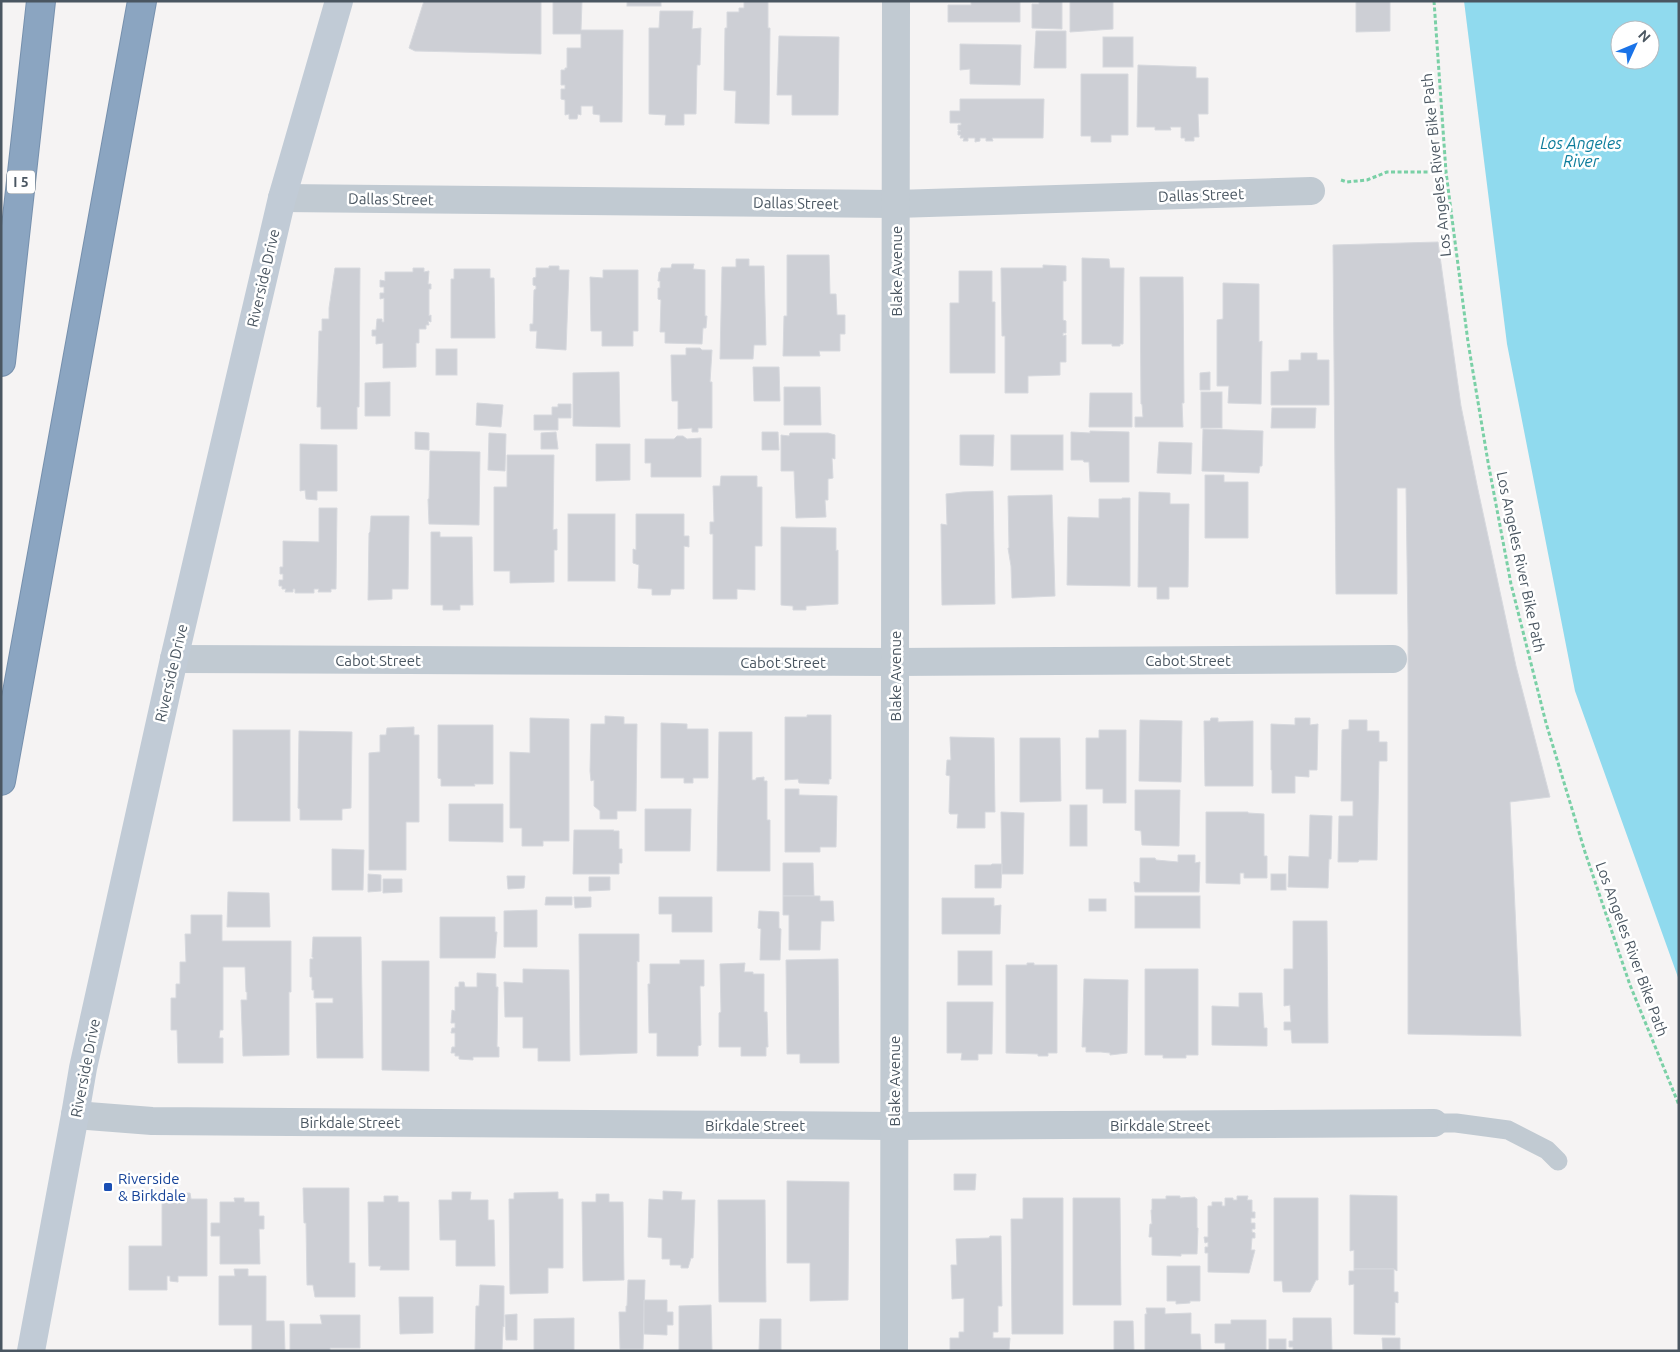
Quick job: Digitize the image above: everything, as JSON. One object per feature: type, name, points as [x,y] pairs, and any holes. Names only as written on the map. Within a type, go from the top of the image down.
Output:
[{"type":"highway","name":"I 5","points":[[1,362],[41,1]]},
{"type":"highway","points":[[1,781],[142,1]]},
{"type":"main road","name":"Riverside Drive","points":[[31,1351],[76,1115],[83,1068],[174,659],[282,198],[339,1]]},
{"type":"street","name":"Blake Avenue","points":[[894,1351],[896,1]]},
{"type":"street","name":"Dallas Street","points":[[282,198],[896,204],[1311,191]]},
{"type":"street","name":"Cabot Street","points":[[174,659],[895,662],[1394,659]]},
{"type":"street","name":"Birkdale Street","points":[[76,1115],[152,1121],[894,1126],[1434,1123]]},
{"type":"lane","points":[[1434,1123],[1456,1123],[1508,1130],[1547,1150],[1558,1161]]},
{"type":"path","name":"Los Angeles River Bike Path","points":[[1434,1],[1446,172],[1468,342],[1511,584],[1546,723],[1585,852],[1630,985],[1679,1106]]},
{"type":"path","points":[[1311,191],[1325,175],[1347,182],[1367,180],[1386,172],[1446,172]]},
{"type":"water","name":"Los Angeles River","points":[[1464,1],[1679,1],[1679,980],[1575,691],[1507,344]]},
{"type":"building","points":[[424,1],[541,1],[541,54],[415,51],[409,48]]},
{"type":"building","points":[[553,1],[582,1],[581,30],[623,30],[622,122],[600,122],[600,115],[593,114],[593,106],[581,106],[581,115],[578,114],[577,119],[569,119],[569,114],[565,115],[565,100],[561,99],[561,89],[565,89],[565,85],[561,85],[561,70],[567,68],[567,48],[581,48],[581,34],[553,34]]},
{"type":"building","points":[[627,1],[661,1],[661,6],[627,6]]},
{"type":"building","points":[[744,1],[768,1],[768,28],[770,28],[769,124],[735,123],[736,91],[724,90],[727,12],[739,12],[739,8],[744,8]]},
{"type":"building","points":[[971,1],[1020,1],[1020,22],[948,22],[948,5],[971,5]]},
{"type":"building","points":[[1039,1],[1062,1],[1062,29],[1032,28],[1032,4],[1039,4]]},
{"type":"building","points":[[1070,1],[1113,1],[1113,29],[1070,32]]},
{"type":"building","points":[[1356,1],[1390,1],[1390,31],[1356,32]]},
{"type":"building","points":[[660,11],[693,11],[692,29],[701,28],[700,65],[697,65],[696,114],[684,114],[684,125],[665,125],[666,115],[649,114],[649,28],[659,28]]},
{"type":"building","points":[[1036,31],[1066,31],[1066,68],[1034,68]]},
{"type":"building","points":[[779,36],[839,37],[838,115],[792,115],[792,95],[777,95]]},
{"type":"building","points":[[1103,37],[1133,37],[1133,67],[1103,67]]},
{"type":"building","points":[[960,44],[1021,45],[1020,85],[970,84],[970,69],[960,70]]},
{"type":"building","points":[[1138,65],[1196,67],[1196,78],[1208,78],[1208,114],[1198,114],[1199,137],[1194,137],[1194,141],[1185,141],[1185,138],[1181,138],[1181,127],[1170,127],[1171,130],[1155,130],[1155,127],[1137,127]]},
{"type":"building","points":[[1081,74],[1128,74],[1128,135],[1111,135],[1111,142],[1091,142],[1091,136],[1081,136]]},
{"type":"building","points":[[960,99],[1044,99],[1043,138],[992,138],[993,141],[986,141],[986,138],[980,138],[980,141],[975,142],[975,138],[968,138],[968,141],[963,141],[964,138],[960,138],[961,135],[958,135],[958,131],[961,131],[958,130],[958,125],[961,125],[961,123],[950,123],[950,111],[960,111]]},
{"type":"building","points":[[1438,242],[1461,406],[1516,666],[1550,797],[1510,802],[1521,1036],[1408,1034],[1406,488],[1397,488],[1397,594],[1336,594],[1333,245]]},
{"type":"building","points":[[787,255],[829,255],[830,294],[836,294],[837,315],[845,315],[845,334],[840,334],[840,351],[819,351],[820,356],[783,356],[784,316],[787,316]]},
{"type":"building","points":[[1082,258],[1109,259],[1110,268],[1124,268],[1123,344],[1120,344],[1120,346],[1112,346],[1112,344],[1082,344]]},
{"type":"building","points":[[736,259],[749,259],[749,266],[764,266],[766,345],[754,345],[753,359],[720,359],[722,267],[736,267]]},
{"type":"building","points":[[672,264],[694,264],[693,269],[705,270],[705,316],[707,316],[706,328],[703,328],[702,344],[665,343],[665,332],[660,332],[661,300],[658,299],[658,288],[660,288],[660,281],[658,281],[659,272],[661,268],[671,268]]},
{"type":"building","points":[[1043,265],[1066,266],[1066,281],[1063,281],[1063,320],[1066,321],[1066,333],[1063,333],[1063,336],[1066,335],[1066,362],[1060,362],[1060,375],[1028,376],[1028,393],[1005,393],[1005,336],[1002,336],[1001,268],[1043,268]]},
{"type":"building","points":[[549,266],[559,266],[559,270],[569,270],[566,350],[536,348],[537,331],[530,331],[530,324],[533,324],[534,290],[536,289],[536,286],[533,285],[533,278],[536,277],[536,268],[549,268]]},
{"type":"building","points":[[335,268],[360,268],[359,407],[357,407],[357,429],[321,429],[321,407],[317,407],[319,331],[322,331],[322,319],[329,319]]},
{"type":"building","points":[[413,268],[424,268],[424,272],[429,271],[428,284],[431,284],[431,289],[429,289],[429,316],[431,315],[431,322],[428,321],[429,325],[426,325],[426,329],[419,329],[419,343],[416,343],[416,367],[383,368],[383,343],[376,344],[376,336],[372,336],[372,330],[376,330],[377,319],[382,319],[382,322],[384,322],[384,298],[380,299],[380,293],[384,293],[384,287],[380,287],[380,280],[385,281],[385,272],[413,272]]},
{"type":"building","points":[[454,269],[490,269],[490,278],[494,278],[495,338],[451,338],[451,279],[454,279]]},
{"type":"building","points":[[603,270],[638,270],[638,331],[633,331],[633,346],[602,346],[602,331],[591,331],[590,277],[603,278]]},
{"type":"building","points":[[959,271],[992,271],[992,302],[995,302],[995,373],[950,373],[950,303],[959,303]]},
{"type":"building","points":[[1140,277],[1183,277],[1183,427],[1135,427],[1135,417],[1143,417],[1141,404]]},
{"type":"building","points":[[1223,283],[1259,284],[1259,342],[1262,341],[1261,404],[1228,403],[1229,386],[1217,386],[1217,320],[1223,319]]},
{"type":"building","points":[[686,348],[712,350],[710,382],[712,382],[712,428],[698,428],[698,432],[692,432],[692,428],[678,429],[678,401],[672,401],[671,355],[686,355]]},
{"type":"building","points":[[436,349],[457,349],[457,375],[436,375]]},
{"type":"building","points":[[1301,353],[1317,353],[1317,360],[1329,360],[1329,405],[1271,405],[1271,372],[1289,371],[1289,360],[1301,360]]},
{"type":"building","points":[[753,367],[779,367],[780,401],[754,401]]},
{"type":"building","points":[[619,372],[620,427],[573,426],[573,373]]},
{"type":"building","points":[[1210,372],[1210,390],[1200,390],[1200,373]]},
{"type":"building","points":[[390,382],[390,416],[365,416],[365,383]]},
{"type":"building","points":[[784,387],[820,387],[821,425],[784,425]]},
{"type":"building","points":[[1201,392],[1222,392],[1222,428],[1201,428]]},
{"type":"building","points":[[1090,393],[1132,393],[1132,427],[1089,427]]},
{"type":"building","points":[[477,403],[503,405],[501,427],[476,425]]},
{"type":"building","points":[[558,404],[571,404],[571,418],[558,418],[558,430],[534,430],[534,415],[552,415],[552,407],[558,407]]},
{"type":"building","points":[[1272,408],[1316,408],[1315,428],[1271,428]]},
{"type":"building","points":[[1203,429],[1263,431],[1262,466],[1260,466],[1259,473],[1202,471]]},
{"type":"building","points":[[1090,431],[1129,432],[1129,482],[1090,482],[1089,462],[1071,460],[1071,432],[1090,433]]},
{"type":"building","points":[[415,432],[429,433],[429,450],[415,449]]},
{"type":"building","points":[[556,432],[558,449],[541,449],[541,433]]},
{"type":"building","points":[[762,432],[778,432],[779,450],[762,450]]},
{"type":"building","points":[[489,433],[506,434],[505,471],[488,470]]},
{"type":"building","points":[[790,433],[828,433],[835,435],[835,459],[832,458],[833,478],[828,479],[828,500],[825,500],[826,517],[796,518],[794,471],[781,471],[781,435],[789,436]]},
{"type":"building","points":[[960,435],[994,435],[993,466],[960,465]]},
{"type":"building","points":[[1011,435],[1063,435],[1063,470],[1011,470]]},
{"type":"building","points":[[677,436],[683,436],[687,439],[701,438],[701,477],[651,477],[651,463],[645,463],[645,439],[674,439]]},
{"type":"building","points":[[1159,442],[1192,443],[1191,474],[1157,473]]},
{"type":"building","points":[[300,444],[337,445],[337,491],[317,491],[317,500],[306,499],[305,490],[300,491]]},
{"type":"building","points":[[596,444],[630,444],[630,480],[596,481]]},
{"type":"building","points":[[430,451],[480,452],[479,525],[429,524]]},
{"type":"building","points":[[507,455],[554,455],[553,530],[557,529],[557,550],[554,550],[554,582],[510,583],[510,571],[494,571],[494,487],[507,487]]},
{"type":"building","points":[[1205,475],[1224,475],[1224,482],[1248,482],[1248,538],[1205,538]]},
{"type":"building","points":[[721,476],[757,476],[757,487],[762,487],[762,546],[755,546],[755,590],[737,589],[737,599],[713,599],[713,534],[710,534],[710,522],[714,522],[713,486],[720,486]]},
{"type":"building","points":[[993,491],[995,604],[942,605],[941,524],[947,525],[946,494]]},
{"type":"building","points":[[1139,492],[1170,493],[1170,504],[1189,504],[1188,587],[1169,587],[1169,599],[1157,599],[1157,587],[1138,587]]},
{"type":"building","points":[[1052,495],[1055,596],[1012,598],[1011,566],[1008,548],[1008,496]]},
{"type":"building","points":[[1130,498],[1130,586],[1067,585],[1068,517],[1099,518],[1099,499]]},
{"type":"building","points":[[319,508],[337,508],[336,589],[331,589],[331,592],[318,592],[319,589],[314,589],[314,593],[295,593],[295,589],[293,589],[293,592],[285,592],[286,589],[282,589],[282,586],[279,586],[279,580],[283,580],[283,574],[280,574],[280,567],[283,567],[283,541],[319,542]]},
{"type":"building","points":[[568,514],[615,514],[615,581],[568,581]]},
{"type":"building","points":[[636,514],[684,514],[684,536],[689,536],[689,547],[684,546],[684,589],[671,589],[670,595],[652,595],[652,589],[638,588],[639,565],[633,563],[633,549],[636,550]]},
{"type":"building","points":[[371,516],[409,516],[408,589],[392,589],[392,599],[368,600]]},
{"type":"building","points":[[781,527],[836,528],[838,604],[806,606],[806,610],[793,610],[793,606],[781,605]]},
{"type":"building","points":[[431,532],[440,532],[440,537],[472,537],[473,605],[460,605],[460,610],[443,610],[443,605],[431,605]]},
{"type":"building","points":[[807,715],[831,715],[831,779],[829,779],[829,784],[799,783],[798,779],[785,780],[785,717],[807,717]]},
{"type":"building","points":[[605,716],[624,717],[624,724],[637,724],[636,811],[617,811],[617,819],[600,819],[600,811],[594,806],[594,780],[591,781],[591,724],[605,724]]},
{"type":"building","points":[[530,718],[569,719],[569,841],[543,841],[543,846],[522,846],[522,828],[510,828],[510,752],[530,753]]},
{"type":"building","points":[[1211,718],[1218,718],[1218,722],[1253,721],[1253,786],[1205,786],[1204,721],[1210,721]]},
{"type":"building","points":[[1295,718],[1310,718],[1310,725],[1318,724],[1317,770],[1309,770],[1309,777],[1295,776],[1295,793],[1272,793],[1271,724],[1295,725]]},
{"type":"building","points":[[1140,720],[1182,721],[1181,782],[1139,781]]},
{"type":"building","points":[[1349,720],[1367,720],[1367,731],[1379,731],[1379,742],[1387,742],[1387,761],[1379,761],[1377,860],[1338,862],[1339,816],[1353,816],[1353,801],[1341,801],[1342,730],[1349,729]]},
{"type":"building","points":[[661,723],[687,724],[687,729],[708,729],[708,778],[693,778],[693,783],[684,783],[684,778],[661,778]]},
{"type":"building","points":[[438,725],[493,725],[493,784],[441,786],[441,779],[438,778]]},
{"type":"building","points":[[414,727],[414,735],[419,735],[419,822],[406,822],[406,870],[369,870],[369,753],[380,752],[380,735],[386,735],[387,728]]},
{"type":"building","points":[[233,730],[290,730],[290,821],[233,821]]},
{"type":"building","points":[[1099,730],[1126,730],[1126,803],[1103,803],[1103,789],[1086,789],[1086,738],[1099,738]]},
{"type":"building","points":[[299,731],[352,732],[351,808],[342,809],[342,820],[300,820],[300,809],[298,808]]},
{"type":"building","points":[[719,732],[752,732],[752,780],[764,777],[764,781],[767,781],[767,820],[770,820],[770,871],[717,871]]},
{"type":"building","points":[[950,737],[994,738],[995,812],[985,812],[985,828],[957,828],[958,814],[950,814],[949,812],[950,776],[946,775],[947,760],[951,760]]},
{"type":"building","points":[[1020,738],[1060,738],[1061,801],[1020,802]]},
{"type":"building","points":[[785,789],[799,789],[799,795],[837,796],[836,847],[820,847],[820,852],[785,852]]},
{"type":"building","points":[[1135,790],[1180,790],[1179,846],[1142,845],[1141,831],[1135,830]]},
{"type":"building","points":[[449,804],[503,804],[503,842],[449,841]]},
{"type":"building","points":[[1070,805],[1087,805],[1087,846],[1070,846]]},
{"type":"building","points":[[645,809],[691,809],[690,851],[645,851]]},
{"type":"building","points":[[1001,812],[1024,813],[1023,874],[1002,874]]},
{"type":"building","points":[[1206,812],[1264,814],[1264,856],[1267,856],[1267,878],[1244,878],[1244,873],[1240,873],[1240,884],[1206,883]]},
{"type":"building","points":[[1310,815],[1332,816],[1328,888],[1288,887],[1289,856],[1309,857]]},
{"type":"building","points":[[574,830],[619,831],[619,849],[622,849],[622,863],[619,863],[619,874],[573,874]]},
{"type":"building","points":[[332,849],[364,850],[363,890],[332,890]]},
{"type":"building","points":[[1178,855],[1195,855],[1195,863],[1200,862],[1199,892],[1135,892],[1134,882],[1140,883],[1140,858],[1155,858],[1156,860],[1178,862]]},
{"type":"building","points":[[783,863],[813,863],[814,896],[783,896]]},
{"type":"building","points":[[1002,864],[1001,888],[975,888],[975,865]]},
{"type":"building","points":[[368,874],[381,875],[381,891],[368,892]]},
{"type":"building","points":[[1271,874],[1286,874],[1286,890],[1271,890]]},
{"type":"building","points":[[507,876],[525,876],[524,888],[508,889]]},
{"type":"building","points":[[589,877],[610,877],[610,890],[589,891]]},
{"type":"building","points":[[383,879],[402,879],[402,892],[383,893]]},
{"type":"building","points":[[228,892],[269,893],[270,927],[227,927]]},
{"type":"building","points":[[783,896],[820,896],[820,901],[833,901],[834,921],[821,921],[820,950],[789,950],[789,915],[783,915]]},
{"type":"building","points":[[1135,896],[1200,896],[1200,928],[1135,928]]},
{"type":"building","points":[[546,897],[572,897],[572,905],[545,905]]},
{"type":"building","points":[[574,897],[591,897],[591,907],[575,908]]},
{"type":"building","points":[[659,897],[712,897],[712,932],[672,932],[672,914],[659,914]]},
{"type":"building","points":[[942,898],[994,898],[994,906],[1001,905],[1000,934],[942,934]]},
{"type":"building","points":[[1089,899],[1106,899],[1106,911],[1089,911]]},
{"type":"building","points":[[537,910],[537,947],[504,947],[504,911]]},
{"type":"building","points":[[759,911],[779,912],[779,928],[781,929],[780,960],[760,960],[761,929],[758,928]]},
{"type":"building","points":[[191,915],[222,915],[222,941],[291,941],[289,1055],[243,1056],[241,1000],[247,1000],[245,967],[223,967],[223,1030],[220,1030],[219,1038],[223,1038],[223,1063],[178,1063],[177,1030],[171,1030],[171,998],[176,998],[176,984],[180,984],[180,962],[186,962],[185,934],[191,934]]},
{"type":"building","points":[[440,917],[495,917],[495,932],[497,932],[495,958],[440,958]]},
{"type":"building","points":[[1293,921],[1327,921],[1328,1043],[1292,1043],[1291,1030],[1284,1030],[1284,1022],[1291,1022],[1290,1005],[1284,1006],[1284,969],[1293,969]]},
{"type":"building","points":[[579,934],[639,934],[639,962],[637,961],[637,1053],[580,1055]]},
{"type":"building","points":[[313,937],[361,937],[363,1058],[317,1058],[316,1003],[333,1003],[333,998],[314,998],[312,977],[310,977],[310,959],[313,959]]},
{"type":"building","points":[[958,951],[992,951],[992,985],[958,985]]},
{"type":"building","points":[[838,959],[839,1063],[800,1063],[800,1054],[787,1054],[786,960]]},
{"type":"building","points":[[680,960],[704,960],[704,986],[700,986],[701,1045],[698,1046],[698,1056],[657,1056],[657,1033],[649,1033],[648,984],[650,984],[650,964],[680,964]]},
{"type":"building","points":[[382,961],[429,961],[429,1071],[382,1070]]},
{"type":"building","points":[[745,963],[744,972],[764,974],[764,1012],[767,1012],[768,1047],[766,1047],[766,1056],[741,1056],[741,1047],[719,1047],[719,1013],[721,1012],[720,964]]},
{"type":"building","points":[[1027,963],[1034,963],[1034,965],[1057,965],[1057,1053],[1048,1053],[1048,1056],[1006,1053],[1006,965],[1027,965]]},
{"type":"building","points":[[523,969],[569,970],[570,1061],[538,1061],[538,1048],[523,1048],[523,1017],[505,1017],[504,982],[523,983]]},
{"type":"building","points":[[1145,969],[1198,969],[1198,1055],[1186,1055],[1186,1058],[1163,1058],[1163,1055],[1145,1055]]},
{"type":"building","points":[[477,973],[496,974],[496,987],[498,987],[497,1047],[499,1047],[499,1057],[473,1057],[473,1060],[459,1059],[459,1056],[455,1056],[455,1053],[451,1053],[452,1047],[455,1047],[455,1033],[451,1033],[452,1028],[455,1028],[455,1023],[451,1023],[452,1010],[455,1011],[455,987],[459,987],[459,982],[464,982],[465,987],[477,987]]},
{"type":"building","points":[[1084,979],[1128,980],[1127,1053],[1110,1055],[1110,1053],[1086,1052],[1086,1047],[1082,1047]]},
{"type":"building","points":[[1239,993],[1262,993],[1264,1028],[1267,1028],[1267,1046],[1212,1045],[1212,1006],[1239,1007]]},
{"type":"building","points":[[947,1002],[993,1002],[992,1054],[978,1054],[978,1060],[961,1060],[962,1053],[947,1053]]},
{"type":"building","points":[[954,1174],[976,1174],[975,1190],[954,1190]]},
{"type":"building","points":[[787,1181],[849,1182],[848,1300],[810,1301],[810,1263],[787,1263]]},
{"type":"building","points":[[303,1188],[349,1188],[349,1263],[355,1263],[355,1297],[315,1297],[313,1285],[307,1285],[306,1223],[304,1223]]},
{"type":"building","points":[[663,1191],[682,1192],[681,1200],[695,1200],[693,1258],[691,1258],[688,1268],[681,1268],[681,1265],[670,1265],[670,1259],[662,1259],[662,1238],[648,1237],[649,1199],[663,1200]]},
{"type":"building","points":[[452,1192],[471,1192],[470,1200],[488,1200],[488,1220],[494,1220],[495,1266],[456,1266],[456,1240],[440,1240],[439,1200],[452,1200]]},
{"type":"building","points":[[558,1192],[558,1199],[563,1199],[563,1268],[548,1268],[548,1293],[510,1294],[509,1199],[514,1199],[514,1193]]},
{"type":"building","points":[[177,1193],[190,1193],[191,1199],[207,1199],[207,1276],[178,1276],[178,1282],[170,1281],[170,1276],[167,1276],[167,1290],[129,1290],[129,1246],[162,1246],[162,1199],[177,1199]]},
{"type":"building","points":[[596,1194],[609,1194],[609,1202],[623,1202],[624,1280],[583,1281],[582,1202],[596,1202]]},
{"type":"building","points":[[1350,1195],[1397,1196],[1397,1271],[1394,1269],[1354,1269],[1354,1250],[1350,1251]]},
{"type":"building","points":[[384,1196],[398,1196],[398,1202],[409,1202],[409,1270],[380,1270],[381,1266],[369,1266],[368,1202],[384,1202]]},
{"type":"building","points":[[1166,1196],[1180,1196],[1180,1198],[1195,1197],[1197,1199],[1197,1254],[1181,1254],[1181,1256],[1152,1255],[1152,1237],[1149,1237],[1150,1224],[1152,1224],[1152,1199],[1166,1199]]},
{"type":"building","points":[[1237,1196],[1248,1196],[1247,1200],[1252,1200],[1252,1212],[1255,1212],[1255,1218],[1251,1218],[1251,1223],[1255,1223],[1255,1229],[1252,1229],[1252,1232],[1255,1233],[1255,1238],[1252,1238],[1251,1250],[1255,1250],[1249,1273],[1208,1272],[1208,1253],[1205,1253],[1205,1247],[1208,1247],[1208,1242],[1205,1243],[1204,1237],[1208,1237],[1208,1206],[1212,1206],[1212,1202],[1222,1202],[1222,1206],[1225,1206],[1225,1198],[1237,1200]]},
{"type":"building","points":[[234,1198],[244,1198],[244,1202],[259,1202],[259,1216],[264,1216],[264,1229],[259,1229],[260,1264],[220,1264],[220,1236],[211,1236],[211,1223],[220,1223],[220,1202],[235,1202]]},
{"type":"building","points":[[1023,1198],[1063,1198],[1063,1334],[1012,1334],[1011,1219],[1023,1219]]},
{"type":"building","points":[[1073,1198],[1120,1198],[1121,1305],[1073,1305]]},
{"type":"building","points":[[1274,1198],[1318,1198],[1318,1280],[1316,1280],[1310,1292],[1283,1292],[1282,1281],[1274,1281]]},
{"type":"building","points":[[718,1200],[765,1200],[766,1302],[719,1302]]},
{"type":"building","points":[[990,1236],[1001,1236],[1002,1306],[998,1306],[998,1332],[993,1332],[993,1338],[1010,1338],[1009,1351],[950,1351],[950,1338],[959,1338],[959,1332],[964,1332],[964,1298],[952,1299],[951,1265],[957,1265],[956,1239],[989,1238]]},
{"type":"building","points":[[1167,1266],[1200,1266],[1200,1301],[1176,1304],[1176,1301],[1167,1301]]},
{"type":"building","points":[[234,1269],[248,1269],[248,1276],[266,1276],[266,1321],[284,1321],[285,1351],[252,1351],[252,1325],[219,1325],[219,1276],[235,1276]]},
{"type":"building","points":[[1354,1269],[1394,1269],[1394,1292],[1398,1292],[1398,1303],[1395,1302],[1395,1335],[1354,1334],[1354,1284],[1349,1285],[1349,1271],[1354,1271]]},
{"type":"building","points":[[628,1280],[645,1280],[643,1349],[620,1349],[619,1312],[626,1312]]},
{"type":"building","points":[[480,1285],[504,1286],[502,1351],[475,1351],[476,1306],[479,1306]]},
{"type":"building","points":[[399,1297],[433,1297],[433,1333],[400,1334]]},
{"type":"building","points":[[644,1300],[667,1300],[667,1312],[673,1312],[673,1325],[667,1325],[667,1335],[644,1334]]},
{"type":"building","points":[[711,1305],[712,1351],[679,1351],[679,1306]]},
{"type":"building","points":[[1146,1308],[1165,1308],[1165,1314],[1191,1313],[1191,1334],[1200,1334],[1201,1351],[1145,1351]]},
{"type":"building","points":[[517,1314],[517,1340],[506,1340],[505,1315]]},
{"type":"building","points":[[320,1315],[360,1315],[360,1348],[330,1348],[330,1351],[290,1351],[290,1324],[322,1324]]},
{"type":"building","points":[[574,1318],[574,1351],[534,1351],[534,1319]]},
{"type":"building","points":[[1293,1318],[1331,1318],[1332,1351],[1293,1351],[1293,1347],[1289,1347],[1289,1341],[1293,1341]]},
{"type":"building","points":[[760,1319],[781,1319],[781,1351],[759,1351]]},
{"type":"building","points":[[1231,1320],[1266,1320],[1266,1351],[1225,1351],[1225,1343],[1215,1343],[1215,1324],[1231,1324]]},
{"type":"building","points":[[1114,1321],[1133,1321],[1134,1351],[1114,1351]]},
{"type":"building","points":[[1382,1338],[1400,1338],[1400,1351],[1383,1351]]},
{"type":"building","points":[[1269,1339],[1286,1339],[1286,1351],[1269,1351]]},
{"type":"place","name":"Riverside & Birkdale","points":[[108,1187]]}]
